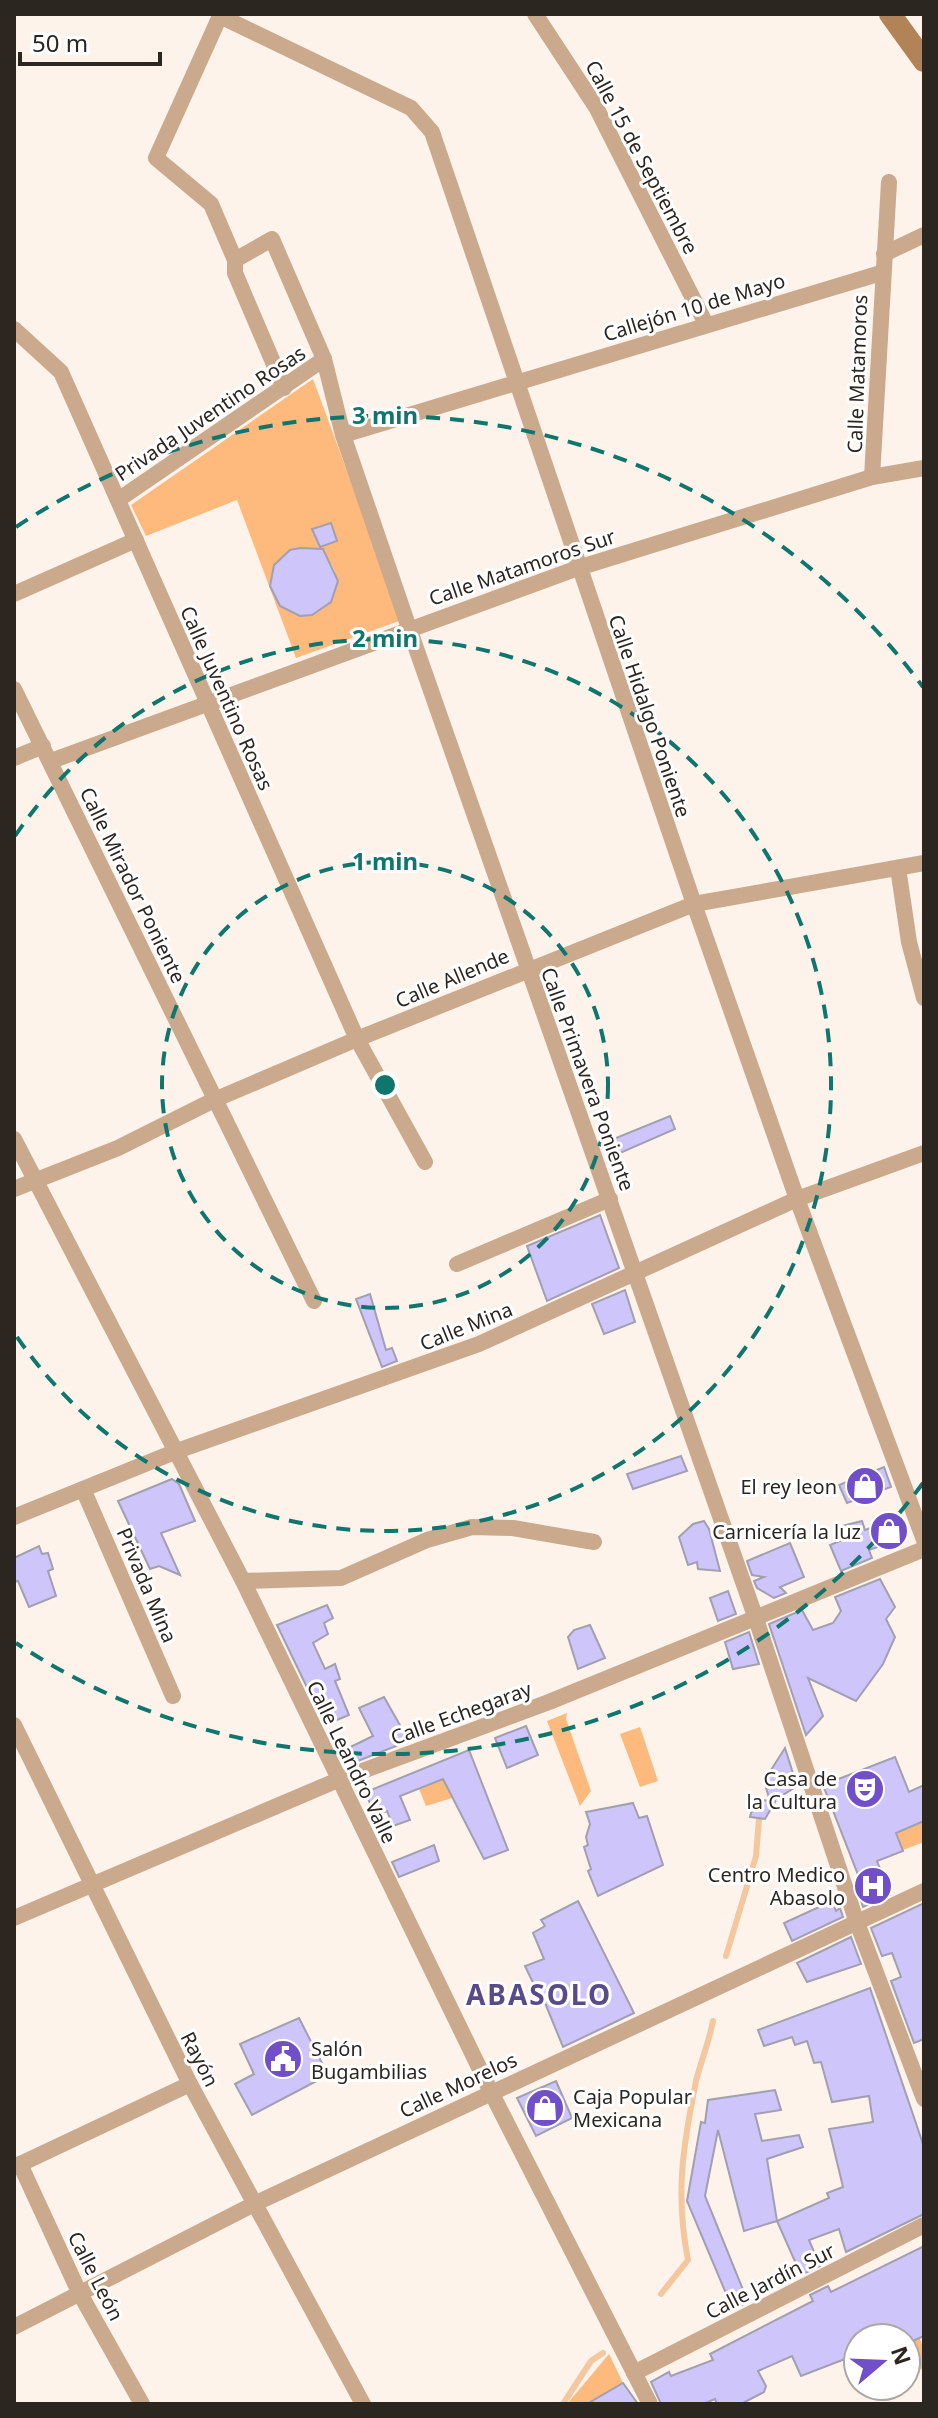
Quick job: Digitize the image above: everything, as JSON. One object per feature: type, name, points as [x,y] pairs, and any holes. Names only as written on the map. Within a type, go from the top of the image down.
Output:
[{"type":"street","name":"Calle 15 de Septiembre","points":[[535,14],[596,107],[706,324]]},
{"type":"street","points":[[890,14],[924,61]]},
{"type":"street","points":[[220,16],[156,158],[211,204],[235,260],[235,273],[284,388]]},
{"type":"street","name":"Calle Hidalgo Poniente","points":[[220,16],[411,108],[424,119],[432,132],[519,382],[578,568],[797,1199],[924,1540]]},
{"type":"street","name":"Calle Matamoros","points":[[872,477],[881,273],[889,182]]},
{"type":"street","points":[[884,254],[924,235]]},
{"type":"street","name":"Calle Primavera Poniente","points":[[235,260],[272,239],[324,359],[343,435],[409,628],[755,1616],[856,1920],[924,2099]]},
{"type":"street","name":"Callejón 10 de Mayo","points":[[519,382],[881,273]]},
{"type":"street","name":"Calle Juventino Rosas","points":[[14,329],[61,372],[357,1039],[425,1162]]},
{"type":"street","name":"Privada Juventino Rosas","points":[[118,500],[324,359]]},
{"type":"street","points":[[343,435],[519,382]]},
{"type":"street","name":"Calle Matamoros Sur","points":[[14,758],[47,754],[206,702],[578,568],[872,477],[924,468]]},
{"type":"street","points":[[14,594],[136,540]]},
{"type":"street","name":"Calle Mirador Poniente","points":[[14,689],[314,1301]]},
{"type":"street","name":"Calle Allende","points":[[14,1189],[118,1148],[214,1100],[357,1039],[694,904],[924,863]]},
{"type":"street","points":[[898,868],[909,942],[924,998]]},
{"type":"street","name":"Calle Leandro Valle","points":[[14,1139],[243,1581],[491,2092],[650,2404]]},
{"type":"street","name":"Calle Mina","points":[[14,1517],[177,1451],[479,1344],[797,1199],[924,1153]]},
{"type":"street","points":[[457,1264],[610,1199]]},
{"type":"street","name":"Privada Mina","points":[[83,1489],[173,1696]]},
{"type":"street","points":[[243,1581],[341,1578],[427,1540],[472,1527],[513,1528],[594,1542]]},
{"type":"street","name":"Calle Echegaray","points":[[14,1918],[338,1780],[549,1702],[924,1549]]},
{"type":"street","name":"Rayón","points":[[14,1725],[190,2084],[363,2404]]},
{"type":"street","name":"Calle Morelos","points":[[14,2327],[254,2204],[856,1920],[924,1891]]},
{"type":"street","points":[[17,2166],[190,2084]]},
{"type":"street","name":"Calle León","points":[[17,2166],[79,2292],[142,2404]]},
{"type":"street","name":"Calle Jardín Sur","points":[[634,2373],[924,2225]]},
{"type":"shaded area","points":[[313,379],[402,620],[296,658],[237,500],[146,536],[131,505]],"holes":[[[300,548],[325,557],[332,566],[336,587],[324,608],[312,615],[296,613],[276,598],[272,575],[276,564],[286,554]]]},
{"type":"shaded area","points":[[567,1713],[566,1719],[591,1791],[580,1806],[547,1721]]},
{"type":"shaded area","points":[[640,1727],[658,1781],[640,1787],[620,1734]]},
{"type":"shaded area","points":[[443,1779],[452,1798],[426,1806],[419,1789]]},
{"type":"shaded area","points":[[924,1813],[924,1842],[903,1850],[896,1833]]},
{"type":"shaded area","points":[[922,2344],[924,2349],[922,2369]]},
{"type":"shaded area","points":[[609,2354],[623,2383],[587,2404],[567,2404]]},
{"type":"building","points":[[331,523],[337,541],[320,547],[312,529]]},
{"type":"building","points":[[323,549],[338,581],[331,602],[312,615],[300,616],[280,606],[270,586],[274,565],[290,550]]},
{"type":"building","points":[[670,1116],[675,1129],[611,1157],[606,1142]]},
{"type":"building","points":[[600,1215],[619,1268],[547,1301],[527,1246]]},
{"type":"building","points":[[625,1290],[635,1322],[604,1334],[592,1304]]},
{"type":"building","points":[[370,1294],[386,1350],[392,1348],[397,1361],[382,1367],[356,1299]]},
{"type":"building","points":[[681,1456],[687,1471],[633,1489],[627,1474]]},
{"type":"building","name":"El rey leon","points":[[884,1467],[891,1487],[847,1503],[839,1485]]},
{"type":"building","points":[[172,1479],[179,1484],[195,1521],[161,1533],[180,1575],[159,1566],[150,1569],[118,1501]]},
{"type":"building","points":[[900,1517],[907,1536],[869,1550],[872,1558],[841,1571],[830,1545],[840,1541],[834,1528],[862,1521],[865,1530]]},
{"type":"building","points":[[704,1521],[720,1571],[698,1569],[697,1562],[688,1565],[679,1537],[693,1524]]},
{"type":"building","points":[[790,1543],[804,1577],[780,1587],[786,1593],[774,1598],[757,1588],[754,1581],[764,1577],[752,1575],[747,1561]]},
{"type":"building","points":[[39,1546],[42,1554],[48,1553],[53,1569],[48,1571],[56,1596],[29,1607],[18,1581],[14,1582],[14,1558]]},
{"type":"building","points":[[880,1579],[895,1607],[886,1619],[895,1637],[883,1664],[856,1701],[808,1678],[823,1716],[806,1735],[769,1624],[802,1610],[813,1630],[833,1623],[841,1611],[835,1597]]},
{"type":"building","points":[[728,1591],[736,1614],[718,1621],[710,1598]]},
{"type":"building","points":[[327,1605],[333,1618],[324,1623],[328,1634],[313,1643],[325,1669],[335,1664],[340,1679],[335,1681],[349,1715],[325,1725],[277,1625]]},
{"type":"building","points":[[590,1625],[605,1658],[578,1669],[568,1637],[574,1630]]},
{"type":"building","points":[[749,1632],[759,1664],[733,1669],[725,1642]]},
{"type":"building","points":[[384,1697],[409,1741],[345,1766],[338,1753],[373,1736],[359,1708]]},
{"type":"building","points":[[526,1726],[538,1755],[507,1768],[495,1738]]},
{"type":"building","points":[[785,1748],[797,1786],[772,1802],[775,1802],[765,1819],[750,1817],[755,1799],[770,1801],[764,1781]]},
{"type":"building","points":[[469,1750],[508,1850],[484,1859],[443,1779],[400,1796],[410,1820],[393,1826],[387,1811],[374,1816],[366,1792]]},
{"type":"building","points":[[895,1757],[909,1792],[924,1785],[924,1821],[896,1833],[903,1851],[877,1861],[890,1895],[863,1907],[859,1894],[860,1880],[823,1785]]},
{"type":"building","points":[[633,1803],[639,1818],[647,1816],[663,1865],[598,1896],[588,1871],[591,1869],[584,1847],[588,1845],[586,1837],[590,1824],[586,1812]]},
{"type":"building","points":[[434,1845],[439,1861],[399,1877],[392,1862]]},
{"type":"building","points":[[578,1901],[634,2013],[563,2047],[541,1993],[538,1993],[525,1966],[544,1959],[533,1933],[545,1926],[541,1920]]},
{"type":"building","points":[[832,1901],[836,1911],[840,1908],[843,1917],[792,1941],[784,1923]]},
{"type":"building","points":[[924,1903],[924,2039],[914,2043],[891,1981],[901,1977],[892,1953],[882,1956],[871,1928]]},
{"type":"building","points":[[851,1937],[861,1964],[807,1982],[797,1963]]},
{"type":"building","points":[[870,1988],[924,2147],[924,2214],[846,2252],[839,2229],[809,2240],[820,2266],[801,2275],[777,2221],[829,2198],[827,2193],[843,2187],[829,2129],[873,2122],[869,2096],[832,2102],[821,2062],[814,2063],[807,2041],[795,2045],[792,2037],[764,2046],[758,2030]]},
{"type":"building","name":"Salón Bugambilias","points":[[299,2018],[328,2075],[252,2115],[235,2084],[254,2074],[240,2044]]},
{"type":"building","name":"Caja Popular Mexicana","points":[[556,2081],[572,2118],[536,2136],[517,2098]]},
{"type":"building","points":[[775,2090],[781,2110],[755,2114],[762,2141],[799,2135],[803,2147],[767,2159],[777,2221],[744,2231],[718,2130],[705,2196],[748,2302],[733,2310],[687,2201],[701,2122],[705,2123],[708,2100]]},
{"type":"building","points":[[924,2246],[924,2336],[922,2322],[842,2322],[842,2360],[801,2376],[792,2356],[758,2371],[766,2386],[764,2392],[741,2404],[717,2404],[715,2399],[703,2404],[661,2404],[651,2382],[669,2372],[671,2376],[713,2360],[710,2354],[813,2301],[810,2295],[828,2286],[831,2292]]},
{"type":"building","points":[[623,2383],[638,2404],[587,2404]]},
{"type":"waterway","points":[[726,1956],[756,1856],[759,1819]]},
{"type":"waterway","points":[[661,2294],[688,2260],[681,2191],[684,2149],[696,2081],[713,2021]]},
{"type":"waterway","points":[[563,2404],[591,2361],[603,2353]]},
{"type":"place","name":"El rey leon","points":[[865,1486]]},
{"type":"place","name":"Carnicería la luz","points":[[889,1531]]},
{"type":"place","name":"Casa de la Cultura","points":[[865,1789]]},
{"type":"place","name":"Centro Medico Abasolo","points":[[873,1886]]},
{"type":"place","name":"Salón Bugambilias","points":[[283,2059]]},
{"type":"place","name":"Caja Popular Mexicana","points":[[545,2108]]},
{"type":"district","name":"ABASOLO","points":[[539,1994]]}]
